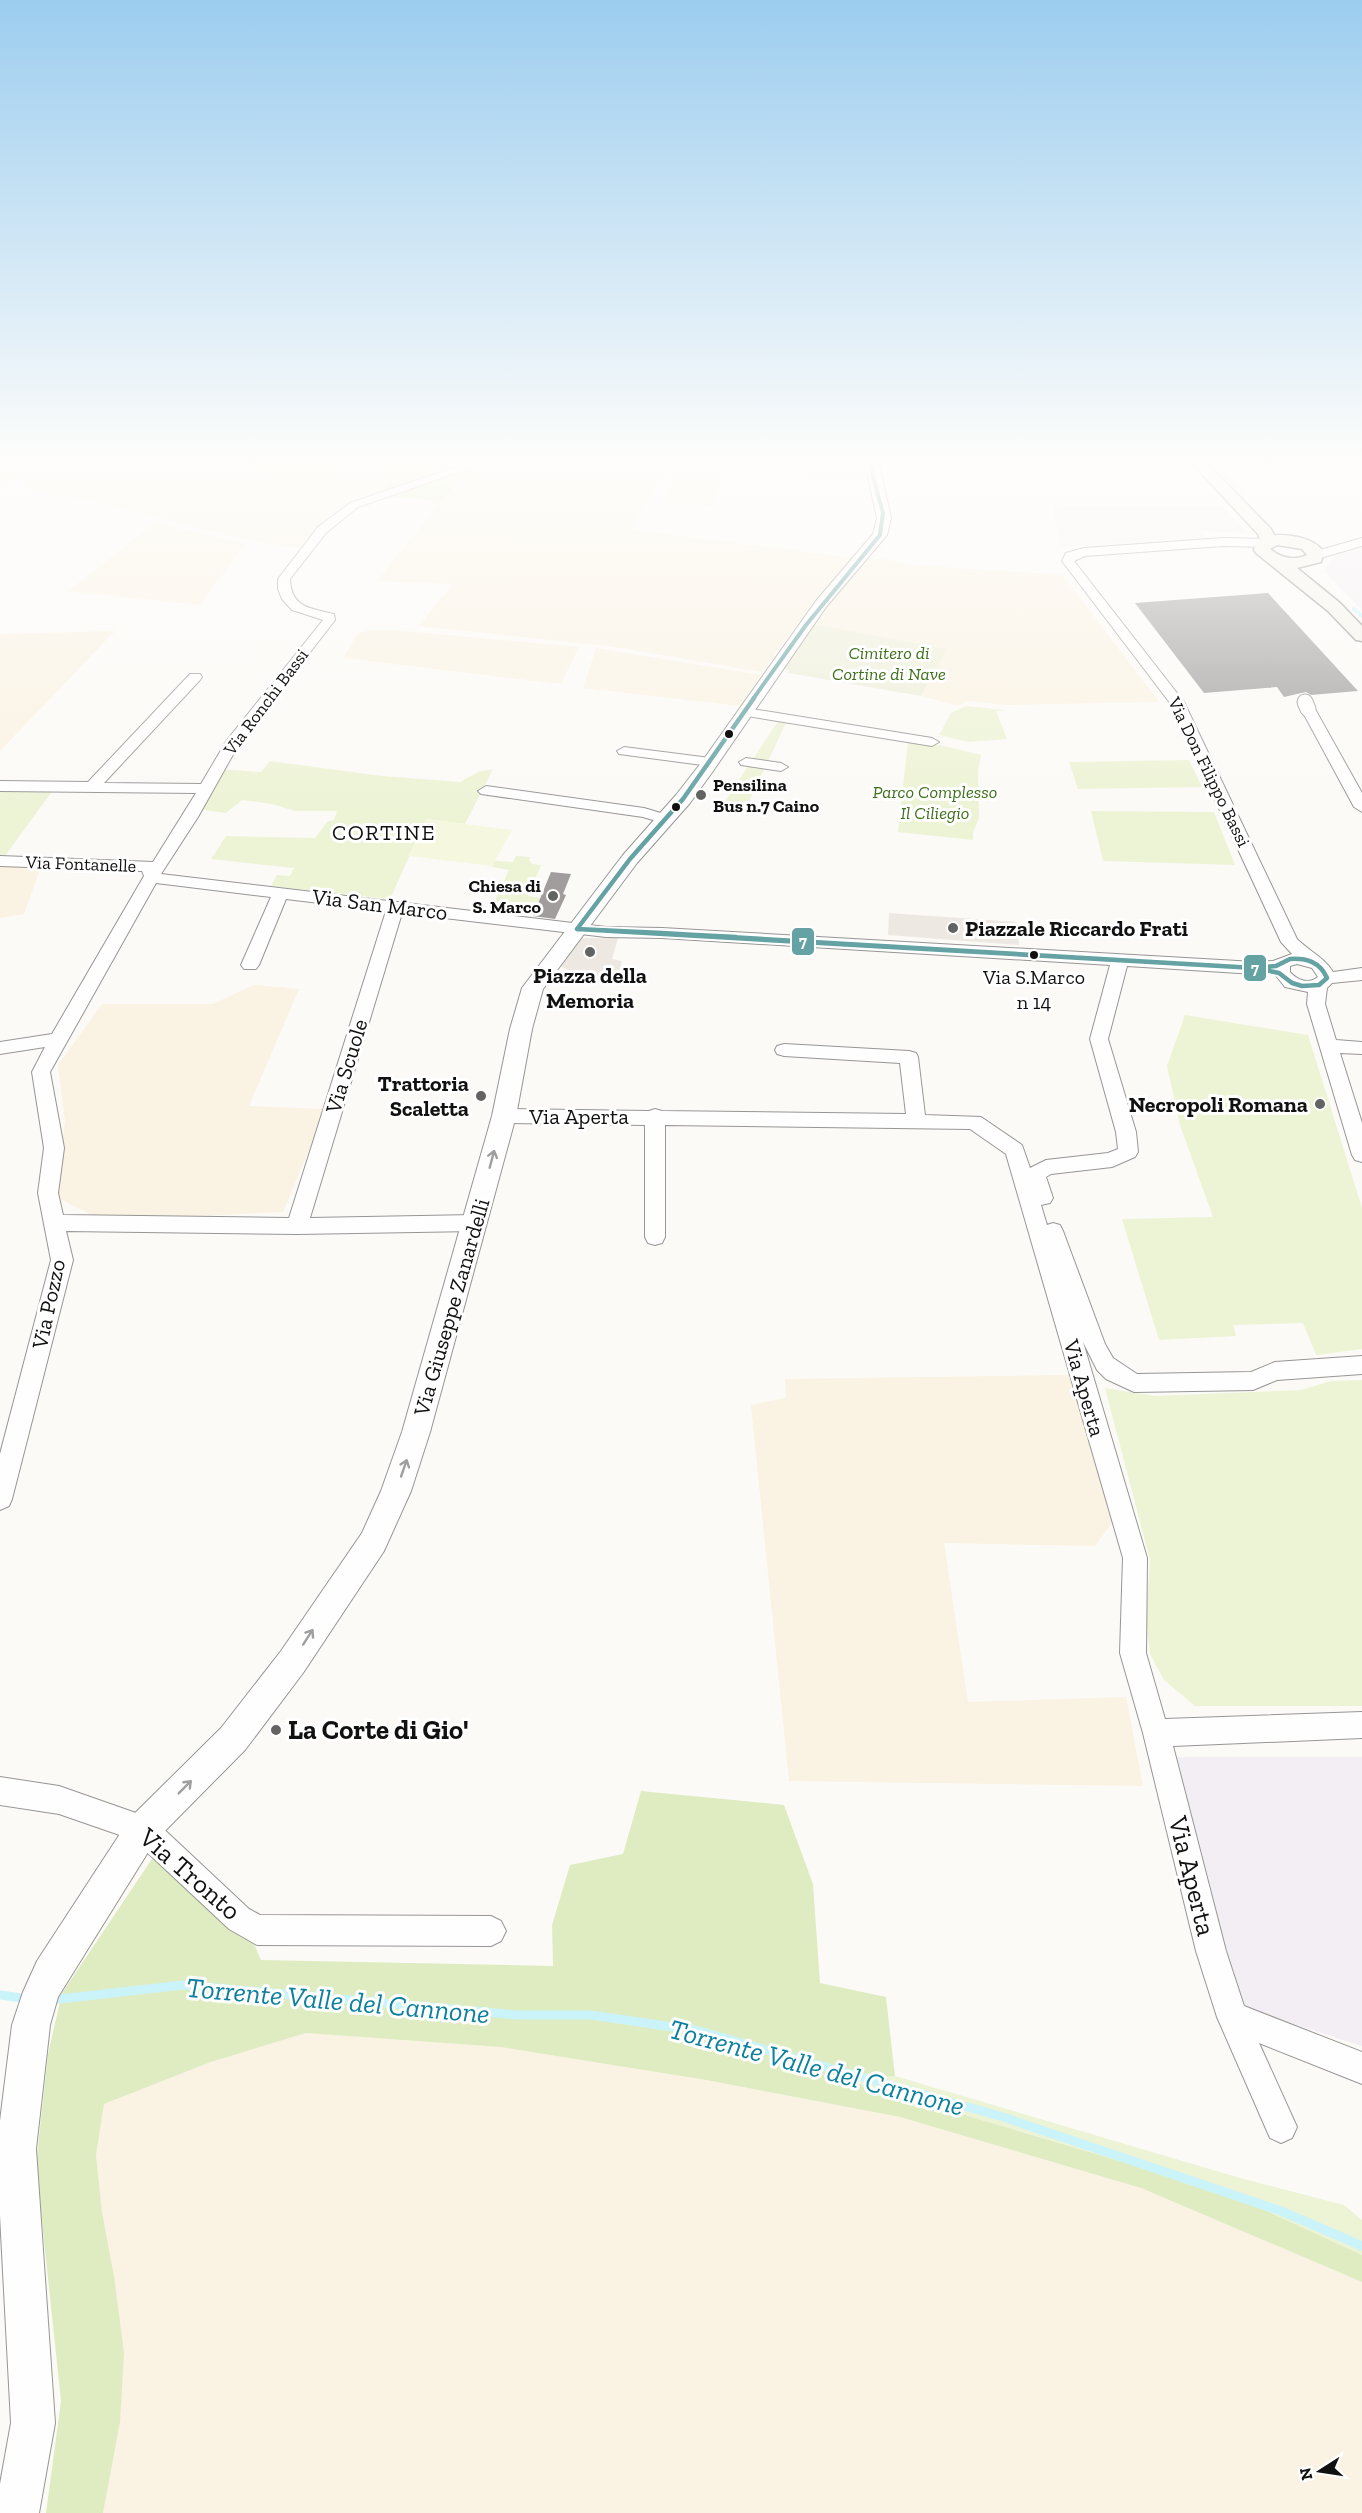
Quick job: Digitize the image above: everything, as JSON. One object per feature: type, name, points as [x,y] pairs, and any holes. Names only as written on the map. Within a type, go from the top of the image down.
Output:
[{"type":"main road","points":[[1301,577],[1362,636]]},
{"type":"main road","points":[[1318,577],[1334,607]]},
{"type":"street","name":"Via Ronchi Bassi","points":[[153,878],[232,742],[329,620],[329,618],[294,606],[286,599],[285,577]]},
{"type":"street","name":"Via Giuseppe Zanardelli","points":[[17,2513],[33,2423],[16,2149],[31,2025],[41,1992],[50,1974],[144,1828],[233,1738],[292,1662],[373,1542],[396,1491],[416,1432],[504,1116],[521,1029],[533,988],[630,859],[666,819],[710,762],[821,604],[844,577]]},
{"type":"street","name":"Via Don Filippo Bassi","points":[[1081,577],[1178,702],[1303,972]]},
{"type":"street","points":[[92,787],[195,677]]},
{"type":"street","points":[[1306,706],[1362,807]]},
{"type":"street","points":[[728,707],[932,742]]},
{"type":"street","points":[[624,751],[710,762]]},
{"type":"street","points":[[746,762],[781,767]]},
{"type":"street","points":[[0,786],[206,789]]},
{"type":"street","points":[[486,791],[644,813],[666,819]]},
{"type":"street","name":"Via Fontanelle","points":[[0,861],[149,866],[153,878]]},
{"type":"street","name":"Via San Marco","points":[[153,878],[577,929],[1362,974]]},
{"type":"street","name":"Via Pozzo","points":[[0,1499],[62,1260],[48,1193],[54,1148],[41,1072],[143,890],[153,878]]},
{"type":"street","points":[[250,965],[281,892]]},
{"type":"street","name":"Via Scuole","points":[[297,1226],[396,906]]},
{"type":"street","name":"Via Aperta","points":[[1120,961],[1099,1039],[1126,1132],[1128,1152],[1112,1160],[1046,1167],[1035,1175],[1065,1267],[1095,1346],[1105,1364],[1134,1383],[1253,1381],[1275,1371],[1362,1365]]},
{"type":"street","points":[[1303,972],[1330,1046],[1362,1155]]},
{"type":"street","points":[[0,1048],[58,1039]]},
{"type":"street","points":[[1330,1046],[1362,1048]]},
{"type":"street","points":[[784,1050],[909,1057],[916,1121]]},
{"type":"street","name":"Via Aperta","points":[[504,1116],[655,1116],[974,1122],[1015,1150],[1135,1558],[1133,1653],[1156,1733],[1211,1951],[1233,2017],[1281,2127]]},
{"type":"street","name":"Via Aperta","points":[[655,1116],[655,1237]]},
{"type":"street","points":[[53,1223],[297,1226],[475,1223]]},
{"type":"street","points":[[1156,1733],[1362,1725]]},
{"type":"street","name":"Via Tronto","points":[[0,1791],[59,1800],[144,1828],[239,1918],[257,1930],[491,1931]]},
{"type":"street","points":[[1233,2017],[1362,2068]]},
{"type":"shaded area","points":[[86,577],[220,577],[200,605],[68,591]]},
{"type":"shaded area","points":[[380,577],[837,577],[792,631],[762,672],[608,646],[418,626],[453,584],[377,581]]},
{"type":"shaded area","points":[[852,577],[1065,577],[1159,702],[1007,705],[967,701],[958,706],[921,696],[947,649],[813,624]]},
{"type":"shaded area","points":[[1330,577],[1362,577],[1362,610]]},
{"type":"shaded area","points":[[371,630],[394,630],[579,647],[561,684],[343,658],[358,633]]},
{"type":"shaded area","points":[[115,631],[0,751],[0,634]]},
{"type":"shaded area","points":[[596,648],[761,675],[740,706],[583,688]]},
{"type":"shaded area","points":[[0,862],[42,864],[24,914],[0,918]]},
{"type":"shaded area","name":"Piazzale Riccardo Frati","points":[[889,913],[1017,922],[1019,945],[888,935]]},
{"type":"shaded area","name":"Piazza della Memoria","points":[[618,938],[612,959],[622,961],[617,980],[580,977],[557,964],[577,939]]},
{"type":"shaded area","points":[[254,985],[299,989],[249,1106],[326,1109],[283,1212],[154,1218],[94,1216],[56,1197],[65,1121],[58,1065],[102,1004],[213,1004]]},
{"type":"shaded area","points":[[1073,1375],[1114,1520],[1095,1546],[944,1543],[968,1702],[1126,1697],[1143,1786],[789,1781],[751,1405],[786,1398],[785,1379]]},
{"type":"shaded area","points":[[1169,1757],[1362,1757],[1362,2046],[1240,2007]]},
{"type":"shaded area","points":[[306,2033],[500,2047],[706,2080],[900,2117],[1141,2188],[1362,2282],[1362,2513],[103,2513],[120,2422],[114,2276],[102,2212],[96,2155],[104,2104],[211,2062]]},
{"type":"green space","name":"Cimitero di Cortine di Nave","points":[[813,624],[947,649],[921,696],[788,673],[789,670],[782,669]]},
{"type":"green space","points":[[966,706],[1005,710],[996,711],[1007,739],[968,742],[939,735],[951,713]]},
{"type":"green space","points":[[779,720],[787,721],[743,814],[719,810]]},
{"type":"green space","name":"Parco Complesso Il Ciliegio","points":[[908,742],[940,745],[981,755],[978,772],[979,818],[973,833],[973,840],[898,832]]},
{"type":"green space","points":[[1189,760],[1202,787],[1078,789],[1069,762]]},
{"type":"green space","points":[[270,761],[382,776],[460,782],[478,772],[493,769],[465,824],[426,819],[390,899],[271,886],[277,875],[290,876],[294,868],[211,859],[226,836],[315,838],[328,821],[334,820],[337,811],[295,811],[272,804],[242,800],[226,813],[204,810],[208,791],[219,769],[261,772]]},
{"type":"green space","points":[[53,790],[5,856],[0,856],[0,791]]},
{"type":"green space","points":[[1091,811],[1214,812],[1235,865],[1103,861]]},
{"type":"green space","points":[[426,819],[512,830],[492,866],[408,856]]},
{"type":"green space","points":[[516,856],[531,857],[529,860],[532,864],[541,865],[528,896],[541,898],[534,912],[492,907],[509,870],[492,867],[495,861],[513,862]]},
{"type":"green space","points":[[1185,1015],[1308,1035],[1362,1208],[1362,1349],[1316,1355],[1303,1323],[1233,1325],[1236,1336],[1159,1340],[1122,1219],[1213,1217],[1180,1125],[1167,1066]]},
{"type":"green space","points":[[1362,1380],[1362,1706],[1195,1706],[1164,1680],[1150,1654],[1146,1620],[1150,1560],[1105,1388],[1155,1396],[1301,1390],[1331,1381]]},
{"type":"green space","points":[[641,1791],[784,1805],[813,1884],[820,1983],[886,1997],[895,2076],[840,2078],[1228,2193],[1362,2255],[1362,2282],[1141,2188],[900,2117],[706,2080],[500,2047],[306,2033],[211,2062],[104,2104],[96,2155],[102,2212],[114,2276],[124,2353],[120,2422],[103,2513],[46,2513],[61,2401],[36,2165],[48,2054],[62,1993],[160,1847],[248,1930],[261,1960],[553,1966],[552,1925],[570,1865],[623,1854]]},
{"type":"green space","points":[[895,2076],[1240,2178],[1344,2205],[1362,2220],[1362,2255],[1228,2193],[837,2077]]},
{"type":"building","points":[[1268,593],[1358,691],[1311,695],[1306,692],[1284,697],[1277,687],[1204,693],[1135,603]]},
{"type":"building","name":"Chiesa di S. Marco","points":[[551,872],[571,874],[563,894],[566,895],[555,919],[533,916]]},
{"type":"waterway","points":[[1354,609],[1362,616]]},
{"type":"waterway","name":"Torrente Valle del Cannone","points":[[51,2000],[183,1985],[517,2015],[591,2015],[699,2031],[1003,2117],[1281,2211],[1362,2246]]},
{"type":"waterway","name":"Torrente Valle del Cannone","points":[[0,1995],[29,1999]]},
{"type":"transit line","name":"7","points":[[577,929],[630,859],[683,799],[806,625],[845,577]]},
{"type":"transit line","name":"7","points":[[577,929],[662,933],[1255,968],[577,929]]},
{"type":"transit line","name":"7","points":[[577,929],[736,937]]},
{"type":"transit line","name":"7","points":[[1290,959],[1313,961],[1325,972],[1327,978],[1319,985],[1302,986],[1292,983],[1279,973],[1255,968],[1276,966],[1290,959]]},
{"type":"place","name":"Pensilina Bus n.7 Caino","points":[[701,795]]},
{"type":"place","name":"Chiesa di S. Marco","points":[[553,896]]},
{"type":"place","name":"Piazzale Riccardo Frati","points":[[953,928]]},
{"type":"place","name":"Piazza della Memoria","points":[[590,952]]},
{"type":"place","name":"Via S.Marco n 14","points":[[1034,955]]},
{"type":"place","name":"Trattoria Scaletta","points":[[481,1096]]},
{"type":"place","name":"Necropoli Romana","points":[[1320,1104]]},
{"type":"place","name":"La Corte di Gio'","points":[[276,1730]]},
{"type":"district","name":"CORTINE","points":[[384,832]]}]
